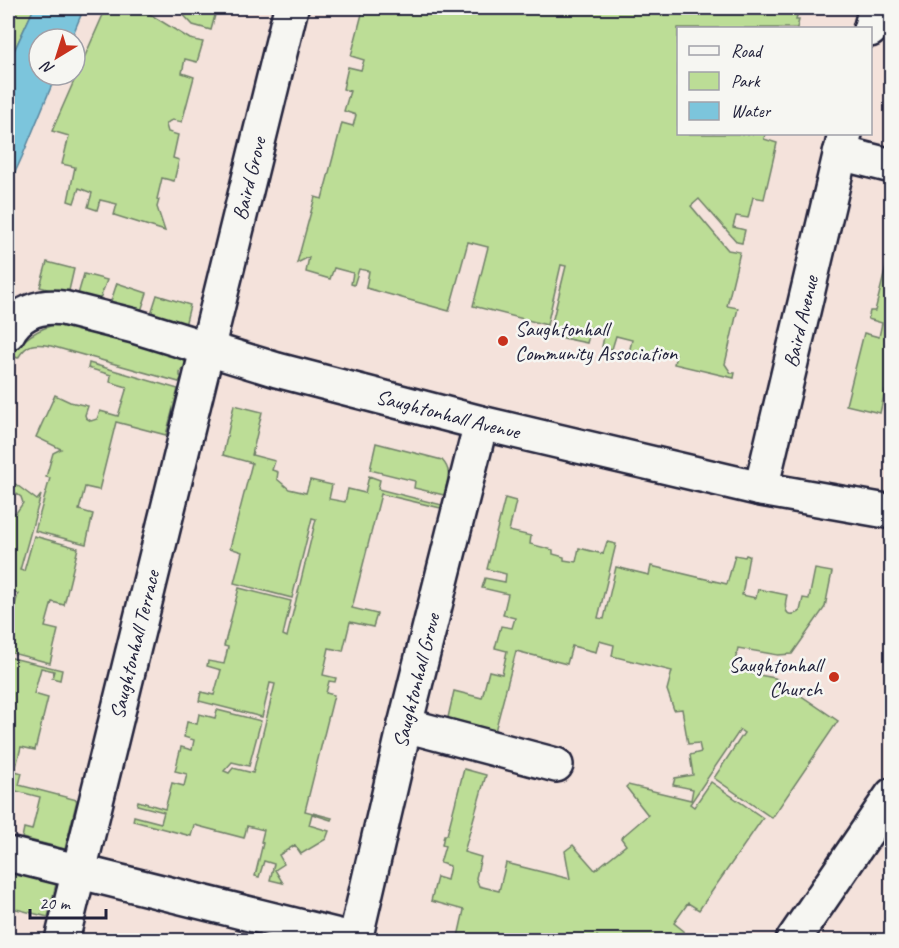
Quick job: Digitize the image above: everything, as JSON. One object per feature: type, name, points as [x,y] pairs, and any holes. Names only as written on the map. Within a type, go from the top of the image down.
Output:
[{"type":"street","name":"Baird Grove","points":[[208,348],[291,8]]},
{"type":"street","points":[[871,27],[876,8]]},
{"type":"street","name":"Baird Avenue","points":[[761,489],[843,143],[891,166]]},
{"type":"street","name":"Saughtonhall Avenue","points":[[9,326],[28,312],[42,307],[63,308],[134,326],[277,370],[482,423],[761,489],[891,512]]},
{"type":"street","name":"Saughtonhall Terrace","points":[[62,940],[208,348]]},
{"type":"street","name":"Saughtonhall Grove","points":[[355,940],[405,725],[482,423]]},
{"type":"street","points":[[405,725],[556,765]]},
{"type":"street","points":[[793,940],[891,795]]},
{"type":"street","points":[[8,854],[355,940]]},
{"type":"green space","points":[[8,8],[34,8],[8,64]]},
{"type":"green space","points":[[106,8],[140,8],[190,39],[203,42],[197,62],[185,59],[182,73],[194,77],[182,122],[171,120],[166,125],[168,132],[178,135],[173,158],[179,160],[174,181],[162,178],[157,199],[159,200],[157,207],[165,231],[114,215],[117,204],[100,200],[97,210],[88,207],[92,193],[79,188],[74,203],[68,201],[75,167],[62,164],[69,136],[52,131],[71,87],[87,87],[87,51]]},
{"type":"green space","points":[[177,8],[217,8],[211,30],[193,25]]},
{"type":"green space","points":[[375,8],[799,8],[796,20],[799,20],[797,27],[677,27],[677,135],[765,135],[764,139],[777,143],[764,199],[753,197],[748,218],[736,216],[733,227],[745,230],[742,243],[737,242],[699,199],[691,206],[728,250],[740,252],[727,306],[738,308],[725,364],[731,373],[735,373],[734,378],[674,364],[676,354],[661,351],[659,360],[629,353],[632,340],[616,336],[612,349],[602,347],[605,331],[591,328],[587,343],[549,335],[566,266],[561,265],[547,325],[473,306],[488,247],[468,242],[449,311],[366,288],[369,271],[359,269],[354,285],[351,284],[353,273],[334,268],[330,279],[306,272],[309,257],[297,263],[315,197],[322,199],[342,123],[353,126],[356,115],[344,111],[350,91],[343,89],[348,67],[361,70],[364,60],[351,56],[363,10],[374,13]]},
{"type":"green space","points":[[47,262],[74,269],[68,295],[40,287]]},
{"type":"green space","points":[[887,263],[892,264],[892,392],[885,391],[880,413],[846,405],[864,333],[879,337],[882,323],[868,319],[870,311],[875,311]]},
{"type":"green space","points":[[84,274],[107,280],[98,304],[77,298]]},
{"type":"green space","points":[[117,283],[147,293],[139,317],[109,307]]},
{"type":"green space","points":[[157,295],[190,305],[184,330],[149,320]]},
{"type":"green space","points":[[60,323],[178,355],[187,365],[180,373],[182,377],[179,382],[45,345],[32,345],[25,349],[18,358],[12,356],[32,334]]},
{"type":"green space","points":[[89,363],[178,389],[166,435],[116,422],[99,490],[85,487],[79,510],[93,514],[86,544],[35,531],[50,478],[46,477],[53,453],[61,449],[36,437],[55,395],[70,402],[88,406],[85,415],[91,421],[97,419],[100,411],[118,416],[127,387],[110,382],[111,375],[88,368]]},
{"type":"green space","points":[[234,405],[262,412],[252,455],[275,461],[272,470],[278,472],[277,479],[289,489],[306,493],[310,480],[332,485],[329,499],[345,502],[348,489],[365,493],[369,476],[380,480],[378,489],[442,505],[441,508],[381,494],[352,608],[377,614],[373,627],[350,622],[343,651],[329,648],[323,675],[336,678],[335,682],[329,681],[326,693],[334,695],[305,811],[332,818],[331,820],[312,814],[309,825],[329,831],[326,839],[301,854],[295,845],[279,855],[284,864],[275,870],[283,883],[270,880],[274,864],[264,861],[259,877],[255,876],[264,830],[247,826],[244,838],[194,825],[191,836],[133,821],[134,816],[161,823],[164,812],[137,805],[138,801],[165,809],[172,783],[184,786],[187,774],[175,771],[181,747],[192,750],[194,740],[184,737],[187,722],[197,724],[199,714],[215,718],[217,710],[261,721],[249,766],[232,762],[224,771],[229,773],[233,768],[253,773],[275,684],[270,683],[262,717],[199,701],[201,692],[214,695],[221,670],[207,666],[208,661],[224,664],[228,647],[224,646],[239,588],[291,601],[283,635],[287,637],[316,519],[312,518],[292,598],[234,583],[242,552],[230,548],[252,463],[223,455]]},
{"type":"green space","points":[[376,443],[442,460],[448,472],[444,495],[414,488],[415,481],[370,470]]},
{"type":"green space","points":[[14,483],[37,500],[41,495],[20,570],[24,571],[34,536],[78,548],[64,605],[52,602],[45,627],[58,630],[50,663],[8,652],[8,631],[18,594],[13,592],[8,610],[8,511],[16,513],[23,503],[21,497],[10,489]]},
{"type":"green space","points":[[505,498],[516,501],[509,531],[531,536],[530,544],[553,550],[553,554],[564,557],[564,560],[576,562],[579,548],[603,554],[607,542],[616,544],[598,618],[604,619],[616,567],[649,575],[651,566],[727,584],[735,555],[745,557],[746,555],[749,556],[742,595],[756,598],[758,589],[787,595],[786,611],[791,614],[800,611],[803,598],[809,599],[815,569],[832,572],[825,607],[792,654],[778,655],[738,648],[733,670],[775,678],[838,721],[772,818],[714,778],[744,733],[740,730],[690,804],[694,807],[711,782],[763,818],[699,910],[688,903],[674,923],[684,931],[677,940],[601,940],[597,936],[594,940],[467,940],[458,937],[464,910],[431,901],[437,877],[447,880],[450,866],[440,863],[445,846],[442,845],[444,835],[447,835],[464,769],[486,775],[464,852],[481,857],[476,878],[479,886],[499,891],[506,863],[570,879],[565,851],[573,845],[595,870],[626,845],[621,838],[648,815],[626,787],[628,785],[691,800],[693,789],[673,785],[675,778],[693,775],[690,755],[701,752],[699,743],[688,744],[682,709],[674,710],[667,690],[672,671],[612,656],[614,645],[599,641],[596,652],[572,646],[567,664],[516,651],[494,735],[447,722],[454,691],[482,698],[489,671],[502,674],[507,651],[495,648],[501,626],[512,628],[515,618],[503,615],[508,594],[482,588],[485,578],[505,582],[506,574],[487,569]]},
{"type":"green space","points":[[8,657],[62,670],[60,680],[52,678],[54,671],[41,668],[34,694],[48,698],[35,750],[21,747],[15,771],[22,773],[19,785],[77,800],[65,849],[22,838],[24,828],[32,830],[40,797],[8,789]]},
{"type":"green space","points":[[8,872],[56,884],[48,917],[8,907]]},
{"type":"water","points":[[34,8],[84,8],[76,27],[27,27],[27,87],[51,87],[8,188],[8,64]]},
{"type":"place","name":"Saughtonhall Community Association","points":[[503,341]]},
{"type":"place","name":"Saughtonhall Church","points":[[834,677]]}]
